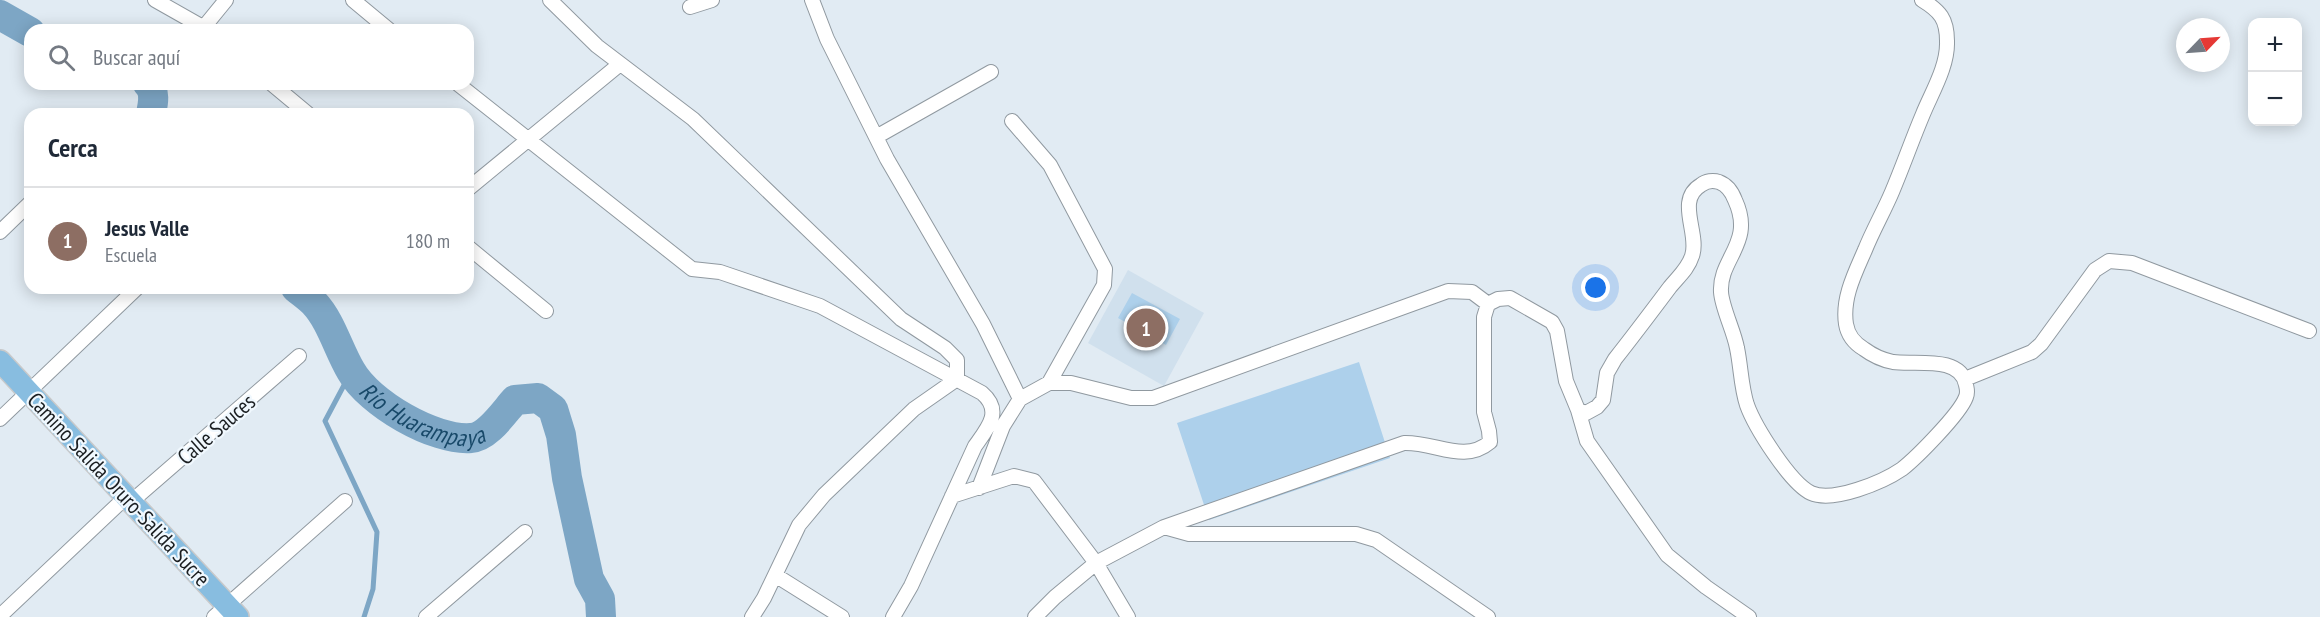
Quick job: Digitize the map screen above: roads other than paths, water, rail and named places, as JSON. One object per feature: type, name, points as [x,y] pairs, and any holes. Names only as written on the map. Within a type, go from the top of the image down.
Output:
[{"type":"main road","name":"Camino Salida Oruro-Salida Sucre","points":[[0,361],[130,499],[227,613]]},
{"type":"street","points":[[155,0],[199,24]]},
{"type":"street","points":[[209,24],[226,0]]},
{"type":"street","points":[[353,0],[382,24]]},
{"type":"street","points":[[550,0],[597,46],[693,119],[901,319],[945,348],[957,360],[957,379]]},
{"type":"street","points":[[690,7],[712,0]]},
{"type":"street","points":[[812,0],[827,39],[876,137],[983,324],[1020,399]]},
{"type":"street","points":[[1578,410],[1586,413],[1597,407],[1603,400],[1607,373],[1615,359],[1687,268],[1695,242],[1688,207],[1692,192],[1702,183],[1715,180],[1727,185],[1735,200],[1742,229],[1738,245],[1723,278],[1721,293],[1738,350],[1740,377],[1748,406],[1783,467],[1798,484],[1813,494],[1828,496],[1868,485],[1902,469],[1959,410],[1968,394],[1965,379],[1959,370],[1945,365],[1891,361],[1872,354],[1852,341],[1846,324],[1848,291],[1875,225],[1891,195],[1942,68],[1948,42],[1944,21],[1938,11],[1922,0]]},
{"type":"street","points":[[474,184],[620,63]]},
{"type":"street","points":[[876,137],[991,72]]},
{"type":"street","points":[[279,90],[301,108]]},
{"type":"street","points":[[466,90],[692,269],[720,272],[820,306],[957,379],[990,400],[994,414],[975,446],[911,586],[893,617]]},
{"type":"street","points":[[1012,121],[1050,165],[1105,269],[1104,285],[1049,383]]},
{"type":"street","points":[[0,232],[24,209]]},
{"type":"street","points":[[474,252],[546,311]]},
{"type":"street","points":[[1965,379],[2032,352],[2041,344],[2095,270],[2109,261],[2132,263],[2309,331]]},
{"type":"street","points":[[979,488],[1003,426],[1020,399],[1049,383],[1071,383],[1131,398],[1153,398],[1448,291],[1472,292],[1488,304]]},
{"type":"street","points":[[0,419],[130,294]]},
{"type":"street","points":[[1035,617],[1096,563],[1164,526],[1404,443],[1419,442],[1471,453],[1482,449],[1490,442],[1484,412],[1484,318],[1488,304],[1498,299],[1510,298],[1552,321],[1557,331],[1566,381],[1587,441],[1667,555],[1706,587],[1749,617]]},
{"type":"street","name":"Calle Sauces","points":[[0,616],[130,499],[299,356]]},
{"type":"street","points":[[752,617],[799,525],[824,495],[914,409],[957,379]]},
{"type":"street","points":[[952,496],[1014,476],[1034,480],[1096,563],[1128,617]]},
{"type":"street","points":[[227,613],[345,501]]},
{"type":"street","points":[[1164,526],[1189,534],[1356,534],[1376,540],[1488,617]]},
{"type":"street","points":[[426,617],[525,532]]},
{"type":"street","points":[[775,575],[842,617]]},
{"type":"waterway","name":"Río Huarampaya","points":[[0,15],[24,29]]},
{"type":"waterway","name":"Río Huarampaya","points":[[152,90],[152,108]]},
{"type":"waterway","name":"Río Huarampaya","points":[[303,294],[320,310],[351,371],[360,383],[387,407],[422,427],[456,437],[471,438],[489,429],[515,400],[538,398],[553,409],[561,435],[567,478],[589,579],[600,599],[601,617]]},
{"type":"waterway","points":[[351,372],[325,421],[377,532],[373,589],[364,617]]},
{"type":"place","name":"Jesus Valle","points":[[1146,328]]}]
